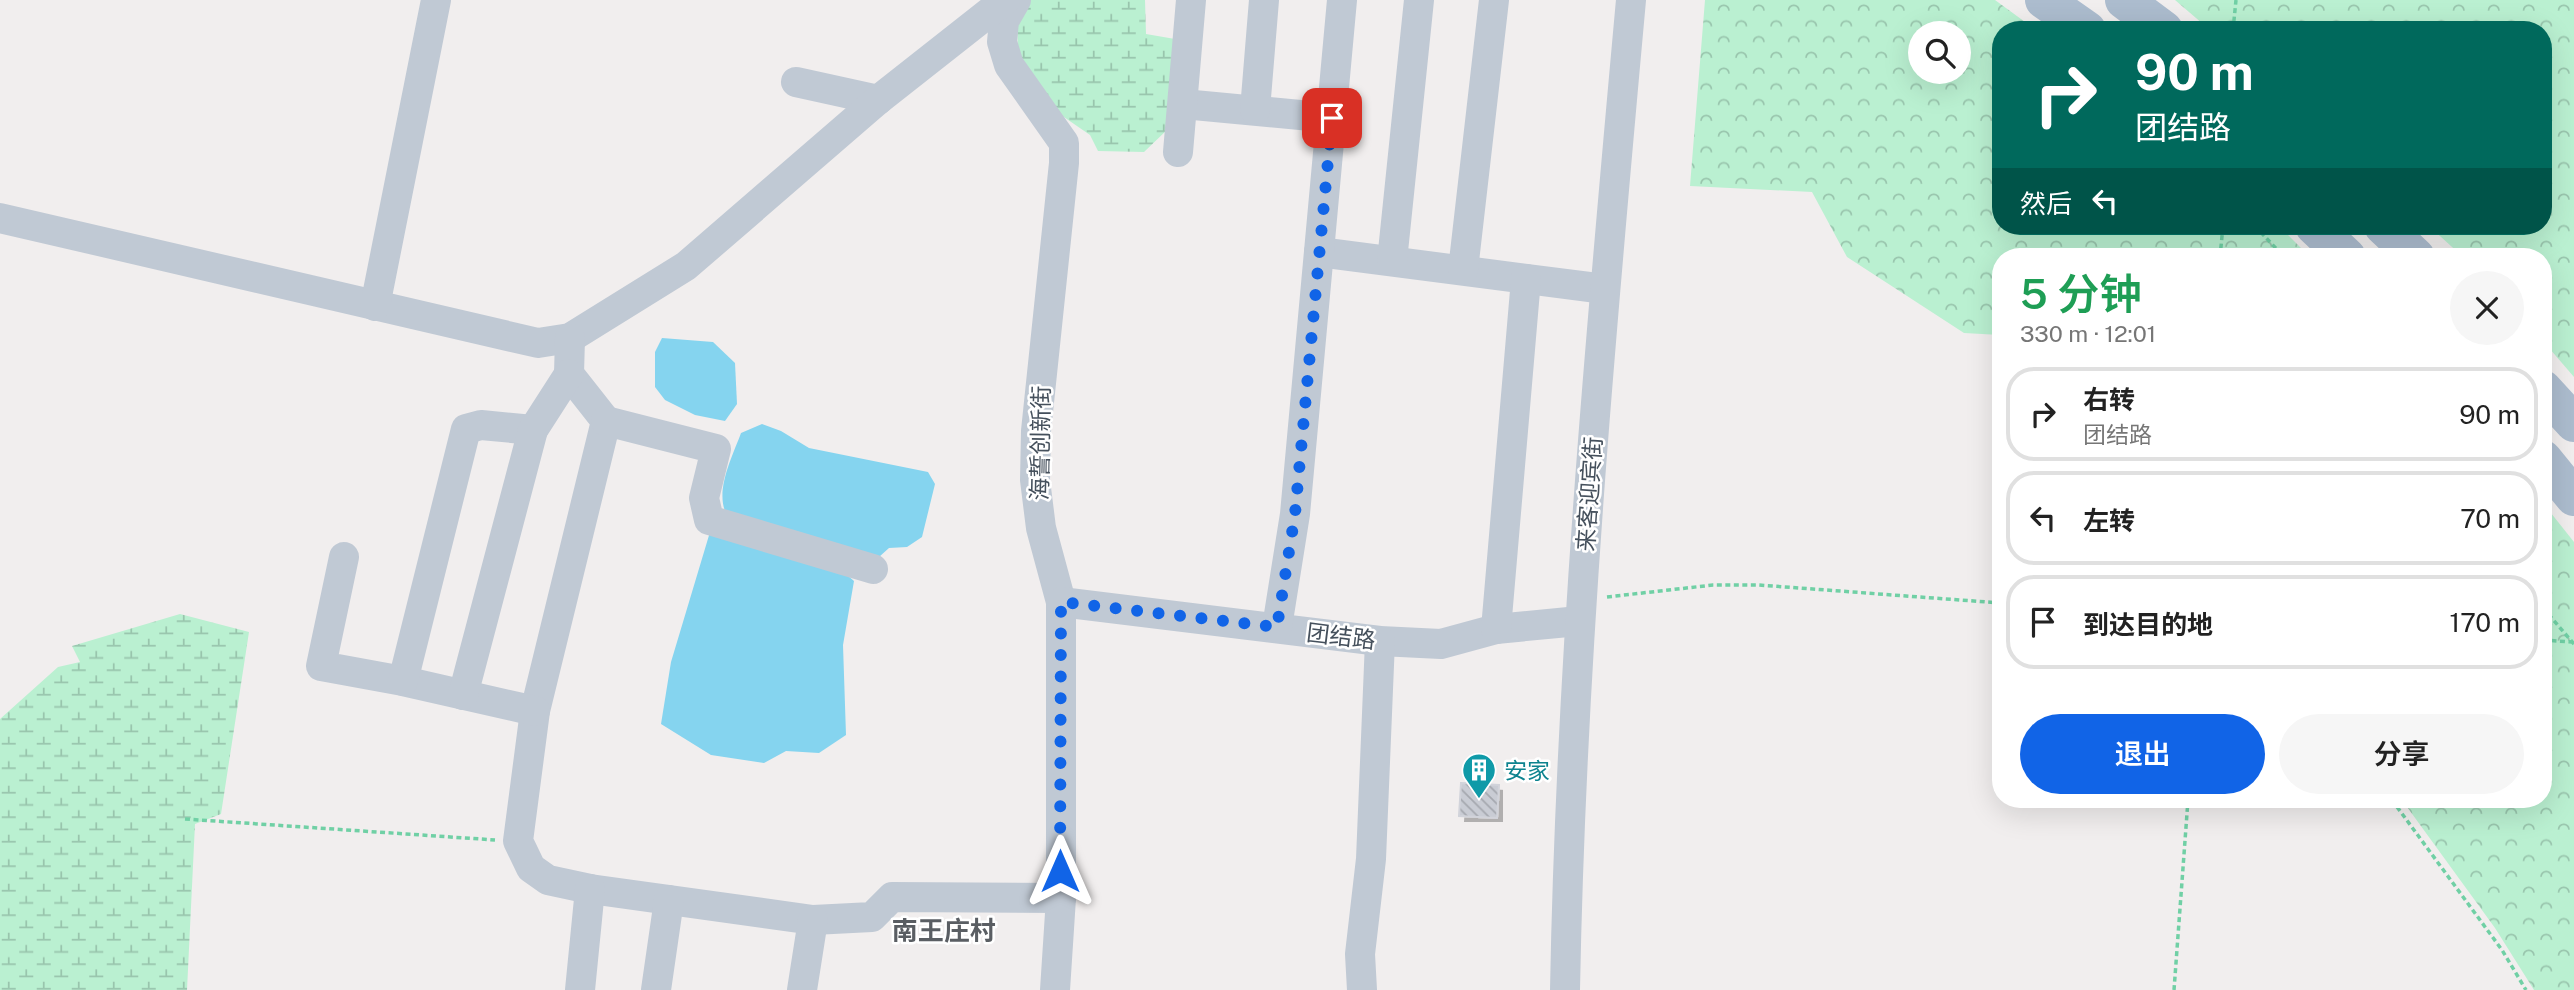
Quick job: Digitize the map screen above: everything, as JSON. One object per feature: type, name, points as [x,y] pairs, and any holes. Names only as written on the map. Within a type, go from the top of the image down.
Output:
[{"type":"main road","points":[[2044,0],[2074,21]]},
{"type":"main road","points":[[2124,0],[2152,21]]},
{"type":"main road","points":[[2324,235],[2337,248]]},
{"type":"main road","points":[[2393,235],[2406,248]]},
{"type":"main road","points":[[2552,399],[2574,423]]},
{"type":"main road","points":[[2552,470],[2574,497]]},
{"type":"street","points":[[375,306],[436,0]]},
{"type":"street","points":[[1178,152],[1191,0]]},
{"type":"street","points":[[1255,110],[1264,0]]},
{"type":"street","points":[[1277,627],[1295,514],[1342,0]]},
{"type":"street","points":[[1392,261],[1419,0]]},
{"type":"street","points":[[1463,270],[1494,0]]},
{"type":"street","name":"来客迎宾街","points":[[1565,990],[1580,610],[1631,0]]},
{"type":"street","points":[[0,218],[538,343],[570,338],[686,267],[878,100],[1003,2]]},
{"type":"street","name":"海誓创新街","points":[[1003,2],[1002,43],[1009,65],[1064,143],[1036,431],[1035,480],[1041,528],[1061,602],[1060,898],[1055,990]]},
{"type":"street","points":[[937,53],[967,50],[988,53],[1009,65]]},
{"type":"street","points":[[796,82],[878,100]]},
{"type":"street","points":[[1183,104],[1332,118]]},
{"type":"street","points":[[1319,252],[1605,289]]},
{"type":"street","points":[[1496,629],[1526,279]]},
{"type":"street","points":[[463,695],[533,430],[569,374],[570,338]]},
{"type":"street","points":[[569,374],[606,421],[716,449],[704,498],[709,520],[873,569]]},
{"type":"street","points":[[606,421],[535,711],[518,841],[531,868],[548,880],[590,889],[813,920],[872,917],[892,897],[1060,898]]},
{"type":"street","points":[[402,681],[466,429],[481,425],[533,430]]},
{"type":"street","points":[[344,557],[321,666],[535,711]]},
{"type":"street","name":"团结路","points":[[1061,602],[1380,641],[1441,643],[1580,610]]},
{"type":"street","points":[[1362,990],[1360,954],[1371,859],[1380,641]]},
{"type":"street","points":[[580,990],[590,889]]},
{"type":"street","points":[[656,990],[669,900]]},
{"type":"street","points":[[802,990],[813,920]]},
{"type":"path","points":[[2235,21],[2236,0]]},
{"type":"path","points":[[2263,235],[2276,248]]},
{"type":"path","points":[[1580,610],[1713,586],[1759,584],[1992,602]]},
{"type":"path","points":[[2552,618],[2573,643]]},
{"type":"path","points":[[2552,641],[2573,643]]},
{"type":"path","points":[[2174,990],[2187,808]]},
{"type":"path","points":[[2398,808],[2502,950],[2526,990]]},
{"type":"path","points":[[185,819],[518,841]]},
{"type":"green space","points":[[1029,0],[1145,0],[1146,34],[1175,39],[1168,129],[1144,152],[1098,151],[1090,135],[1061,115],[1018,53],[1017,18]]},
{"type":"green space","points":[[1705,0],[1995,0],[2024,21],[1992,21],[1992,235],[2288,235],[2301,248],[1992,248],[1992,335],[1964,333],[1847,257],[1812,192],[1690,186]]},
{"type":"green space","points":[[2175,0],[2574,0],[2574,377],[2552,351],[2552,248],[2453,248],[2439,235],[2552,235],[2552,21],[2200,21]]},
{"type":"green space","points":[[2552,514],[2574,542],[2574,990],[2534,990],[2495,928],[2408,808],[2552,808]]},
{"type":"green space","points":[[180,614],[249,632],[221,814],[195,824],[187,990],[0,990],[0,719],[58,667],[80,662],[72,646]]},
{"type":"water","points":[[662,338],[713,342],[735,363],[737,404],[725,421],[695,415],[665,400],[655,387],[655,352]]},
{"type":"water","points":[[762,424],[781,431],[809,448],[928,472],[935,484],[922,537],[907,547],[889,548],[879,557],[725,511],[724,482],[741,433]]},
{"type":"water","points":[[710,532],[831,561],[854,581],[843,645],[846,735],[819,753],[786,751],[764,763],[711,755],[661,724],[671,662]]},
{"type":"building","name":"安家","points":[[1461,783],[1499,785],[1497,818],[1459,816]]},
{"type":"place","name":"安家","points":[[1479,800]]},
{"type":"district","name":"南王庄村","points":[[944,930]]},
{"type":"route","points":[[1060,871],[1061,602],[1277,627],[1295,514],[1332,118]]}]
